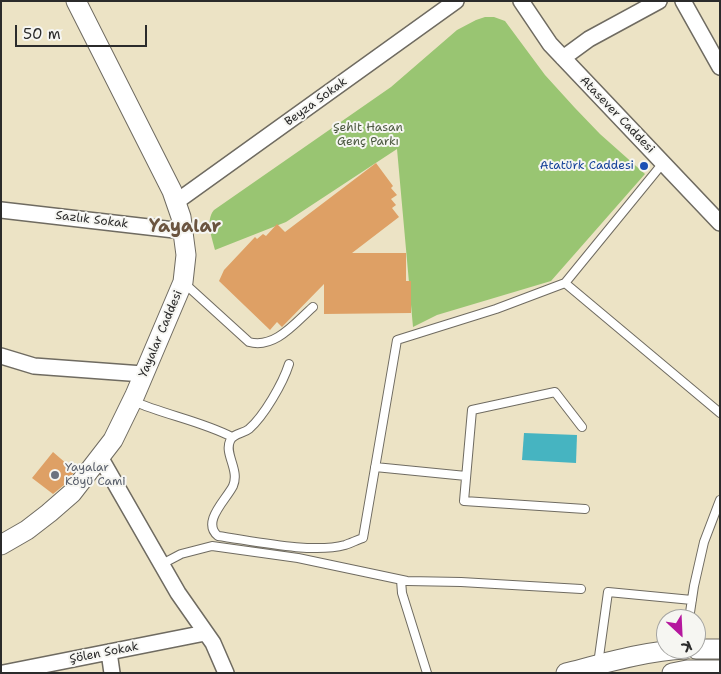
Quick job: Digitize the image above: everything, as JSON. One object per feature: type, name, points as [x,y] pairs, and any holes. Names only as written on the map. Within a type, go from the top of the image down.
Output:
[{"type":"street","name":"Yayalar Caddesi","points":[[1,545],[27,530],[72,493],[113,440],[132,401],[183,282],[186,255],[183,230],[176,202],[161,166],[76,1]]},
{"type":"street","name":"Beyza Sokak","points":[[176,202],[456,1]]},
{"type":"street","name":"Atasever Caddesi","points":[[521,1],[550,44],[720,223]]},
{"type":"street","points":[[563,58],[589,39],[659,1]]},
{"type":"street","points":[[683,1],[720,67]]},
{"type":"street","name":"Sazlık Sokak","points":[[1,210],[183,230]]},
{"type":"street","points":[[1,356],[34,366],[143,374]]},
{"type":"street","points":[[100,457],[178,593],[213,644],[226,673]]},
{"type":"street","name":"Şölen Sokak","points":[[3,673],[205,633]]},
{"type":"street","points":[[706,653],[720,649]]},
{"type":"street","points":[[109,652],[112,673]]},
{"type":"street","points":[[566,673],[656,652]]},
{"type":"street","points":[[689,659],[720,670]]},
{"type":"lane","points":[[289,364],[275,395],[253,425],[245,432],[232,437],[229,441],[235,479],[232,488],[221,503],[212,522],[213,530],[218,536],[315,548],[345,545],[363,538],[397,340],[496,309],[565,283],[663,163]]},
{"type":"lane","points":[[183,282],[249,342],[257,344],[264,344],[276,339],[313,307]]},
{"type":"lane","points":[[565,283],[720,413]]},
{"type":"lane","points":[[582,427],[555,392],[472,410],[464,501],[585,509]]},
{"type":"lane","points":[[132,401],[213,428],[232,437]]},
{"type":"lane","points":[[375,467],[466,476]]},
{"type":"lane","points":[[691,609],[704,542],[720,500]]},
{"type":"lane","points":[[162,564],[192,550],[212,546],[298,558],[401,580],[581,590]]},
{"type":"lane","points":[[401,580],[402,593],[427,673]]},
{"type":"lane","points":[[598,665],[608,592],[692,600]]},
{"type":"green space","name":"Şehit Hasan Genç Parkı","points":[[485,17],[494,17],[505,21],[545,75],[575,108],[600,134],[645,174],[551,281],[437,315],[413,327],[397,149],[286,222],[215,250],[210,224],[211,214],[214,210],[391,87],[457,30]]},
{"type":"water","points":[[524,433],[577,435],[576,463],[522,460]]},
{"type":"building","points":[[376,163],[393,186],[391,188],[397,195],[391,199],[396,205],[392,208],[399,217],[352,253],[406,253],[406,281],[411,281],[411,313],[324,314],[324,284],[282,327],[277,322],[270,330],[219,281],[224,270],[255,237],[257,239],[263,234],[266,236],[277,224],[285,232]]},
{"type":"building","name":"Yayalar Köyü Cami","points":[[53,452],[75,471],[64,485],[53,494],[32,478]]},
{"type":"place","name":"Atatürk Caddesi̇","points":[[644,166]]},
{"type":"place","name":"Yayalar Köyü Cami","points":[[55,475]]},
{"type":"district","name":"Yayalar","points":[[185,227]]}]
